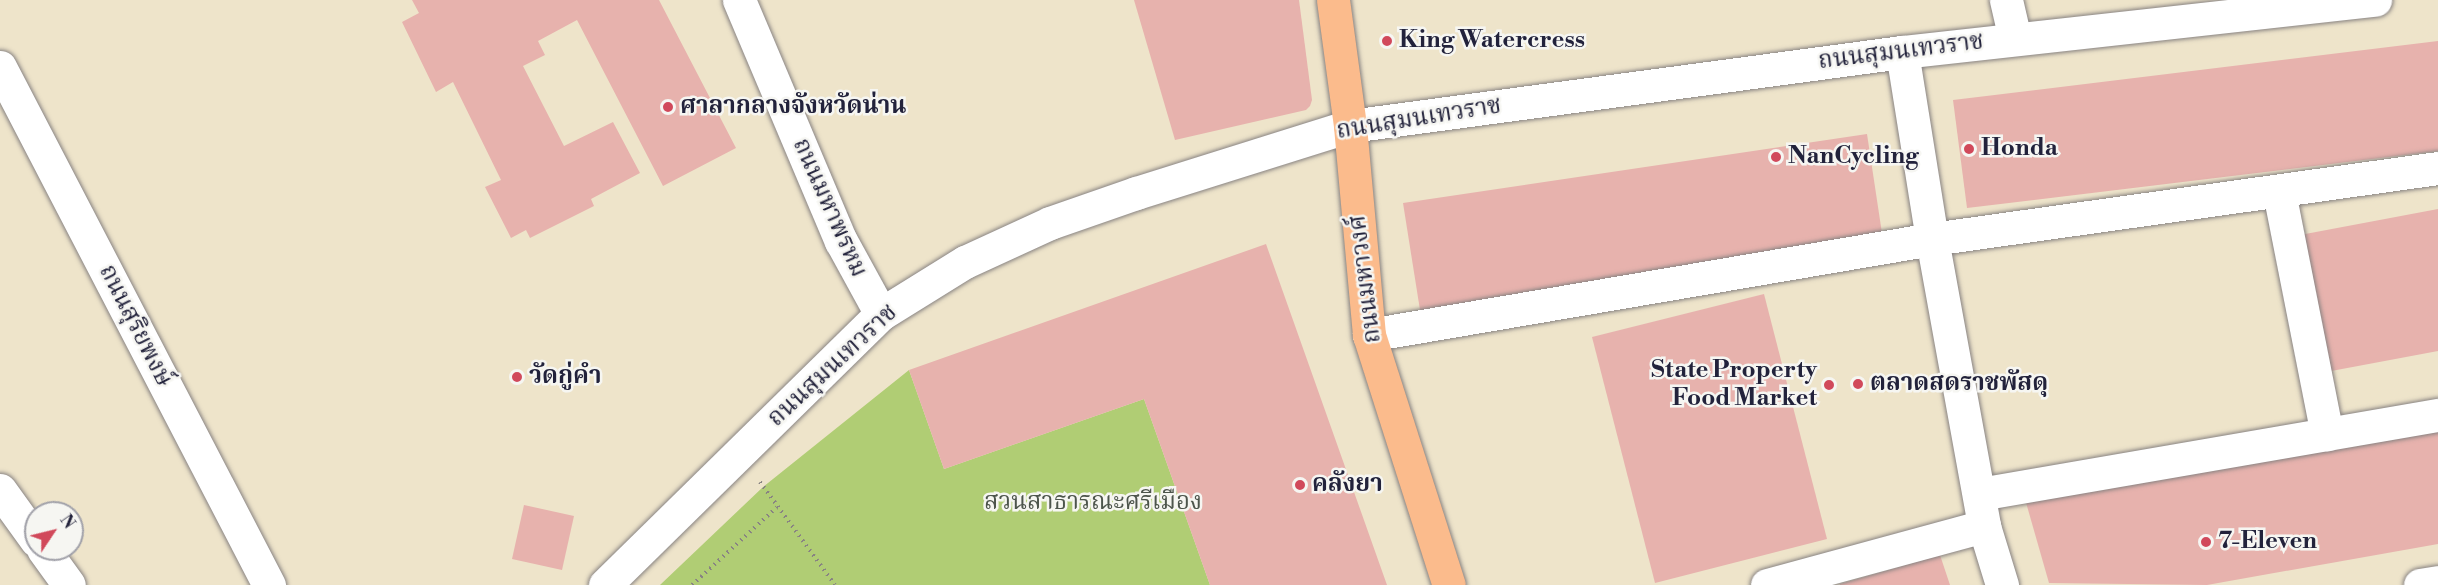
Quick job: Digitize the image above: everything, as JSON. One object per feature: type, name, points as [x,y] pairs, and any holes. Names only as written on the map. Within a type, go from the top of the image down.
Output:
[{"type":"main road","name":"ถนนมหาวงศ์","points":[[1333,0],[1350,126],[1369,335],[1449,585]]},
{"type":"street","name":"ถนนมหาพรหม","points":[[739,0],[841,241],[881,314]]},
{"type":"street","points":[[2006,0],[2015,38]]},
{"type":"street","name":"ถนนสุมนเทวราช","points":[[605,585],[741,455],[881,314],[965,262],[1050,223],[1228,163],[1350,126],[2015,38],[2375,0]]},
{"type":"street","points":[[1902,52],[1932,239],[1982,510],[2002,585]]},
{"type":"street","name":"ถนนสุริยพงษ์","points":[[0,67],[269,585]]},
{"type":"street","points":[[1369,335],[1932,239],[2438,168]]},
{"type":"street","points":[[2279,192],[2327,434]]},
{"type":"street","points":[[1767,585],[1982,510],[2327,434],[2438,415]]},
{"type":"street","points":[[0,490],[24,523]]},
{"type":"street","points":[[52,561],[69,585]]},
{"type":"path","points":[[741,455],[835,585]]},
{"type":"path","points":[[692,585],[777,507]]},
{"type":"green space","name":"สวนสาธารณะศรีเมือง","points":[[909,370],[944,469],[1144,399],[1210,585],[660,585],[763,487]]},
{"type":"building","name":"ศาลากลางจังหวัดน่าน","points":[[412,0],[659,0],[736,148],[663,186],[577,20],[538,41],[545,55],[523,66],[564,146],[613,122],[640,173],[591,199],[594,206],[530,238],[526,230],[511,238],[485,187],[501,180],[453,82],[436,92],[402,22],[419,13]]},
{"type":"building","points":[[1134,0],[1299,0],[1312,100],[1310,106],[1306,110],[1175,140]]},
{"type":"building","points":[[2438,41],[2438,151],[1967,208],[1953,100]]},
{"type":"building","points":[[1867,134],[1883,240],[1420,310],[1403,203]]},
{"type":"building","points":[[2438,209],[2438,351],[2326,372],[2300,235]]},
{"type":"building","points":[[1266,244],[1387,585],[1210,585],[1144,399],[944,469],[909,370]]},
{"type":"building","points":[[1764,294],[1827,539],[1655,583],[1592,337]]},
{"type":"building","points":[[2438,425],[2438,544],[2207,585],[2049,583],[2025,499]]},
{"type":"building","points":[[524,505],[574,516],[562,570],[512,559]]},
{"type":"building","points":[[1940,555],[1950,585],[1840,585],[1840,584]]},
{"type":"place","name":"King Watercress","points":[[1387,41]]},
{"type":"place","name":"ศาลากลางจังหวัดน่าน","points":[[668,107]]},
{"type":"place","name":"Honda","points":[[1969,149]]},
{"type":"place","name":"NanCycling","points":[[1776,157]]},
{"type":"place","name":"วัดกู่คำ","points":[[517,377]]},
{"type":"place","name":"ตลาดสดราชพัสดุ","points":[[1858,384]]},
{"type":"place","name":"State Property Food Market","points":[[1829,385]]},
{"type":"place","name":"คลังยา","points":[[1300,485]]},
{"type":"place","name":"7-Eleven","points":[[2206,542]]}]
